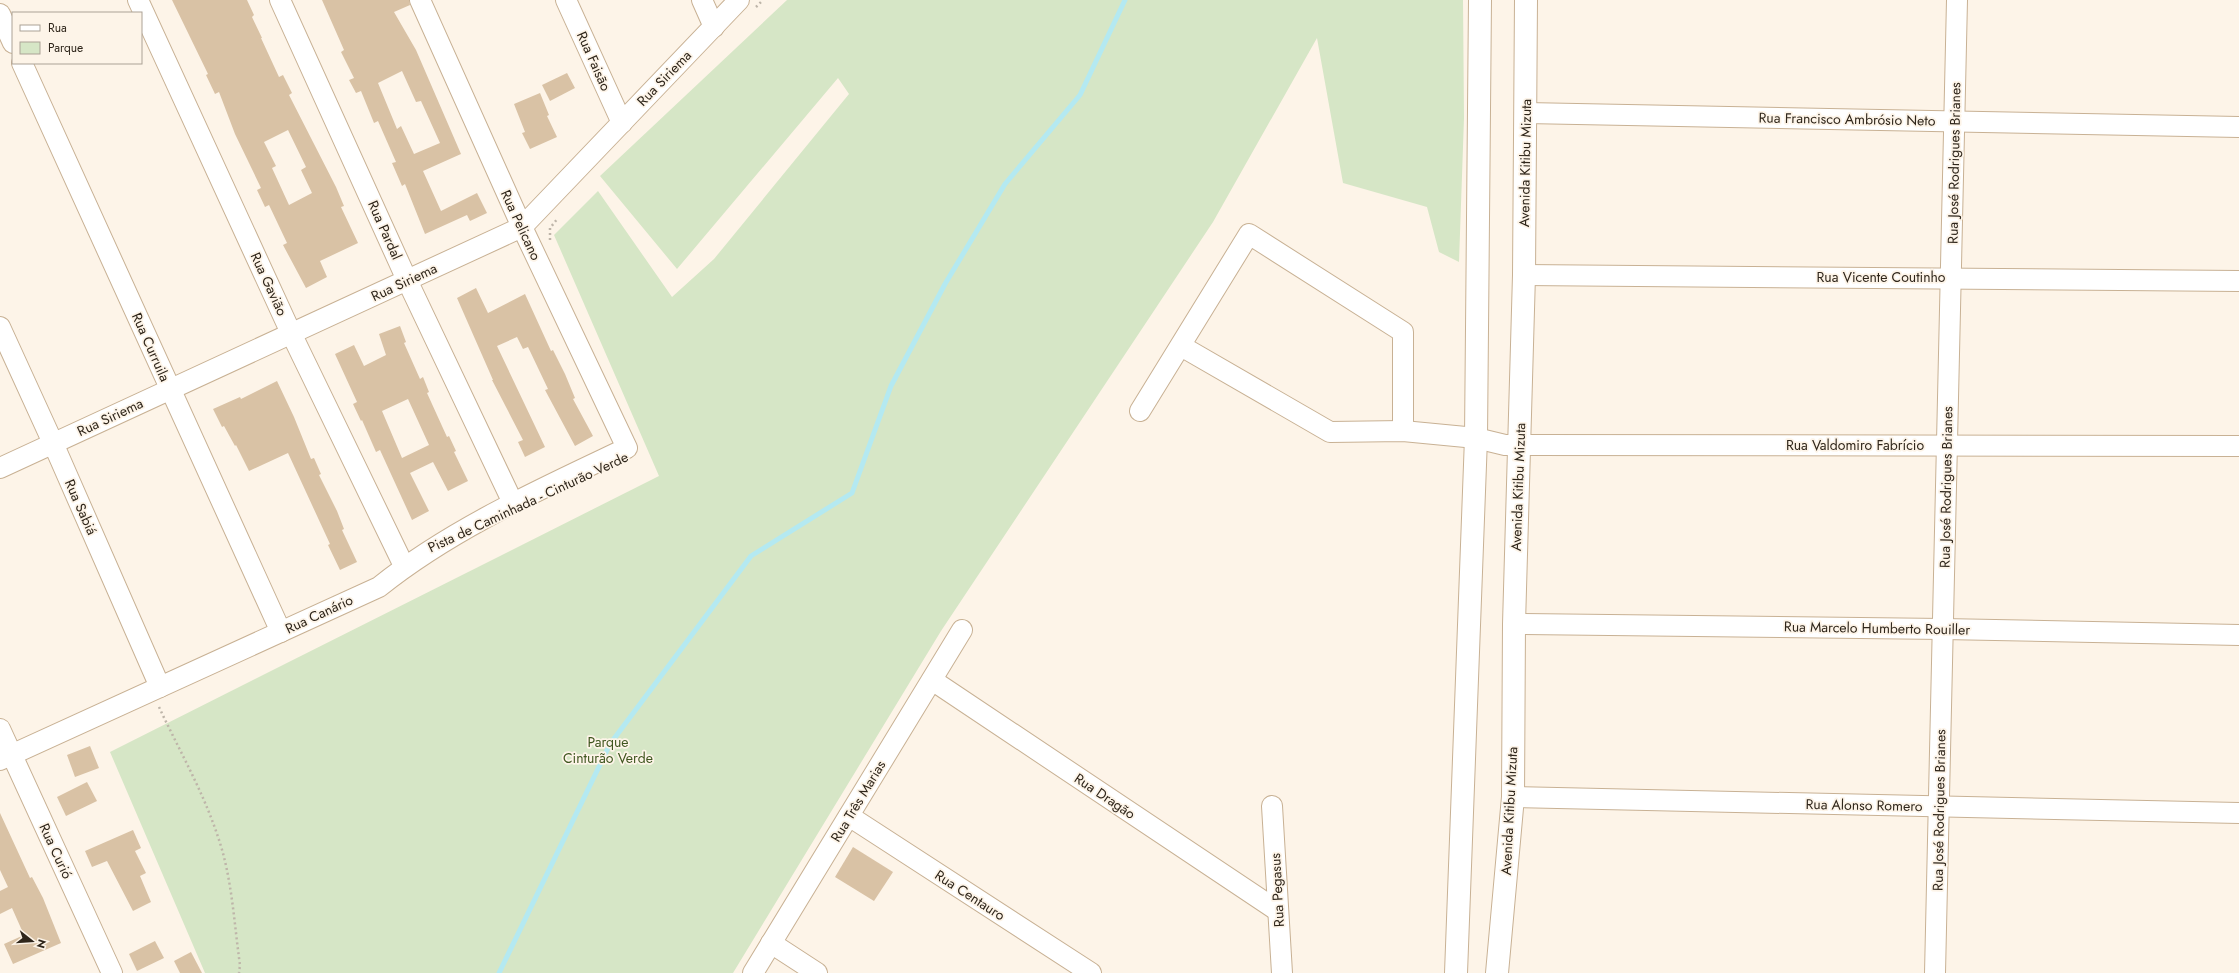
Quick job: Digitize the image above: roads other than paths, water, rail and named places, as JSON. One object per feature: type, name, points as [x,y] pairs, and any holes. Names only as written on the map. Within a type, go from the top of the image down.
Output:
[{"type":"street","name":"Rua Gavião","points":[[138,0],[291,333],[404,566]]},
{"type":"street","name":"Rua Pardal","points":[[280,0],[407,280],[513,503]]},
{"type":"street","name":"Rua Pelicano","points":[[420,0],[522,227],[627,448]]},
{"type":"street","name":"Rua Faisão","points":[[566,0],[622,123]]},
{"type":"street","points":[[702,0],[714,26]]},
{"type":"street","points":[[1456,973],[1476,438],[1480,0]]},
{"type":"street","name":"Avenida Kitibu Mizuta","points":[[1497,973],[1512,797],[1514,624],[1524,275],[1526,0]]},
{"type":"street","name":"Rua José Rodrigues Brianes","points":[[1936,973],[1958,0]]},
{"type":"street","name":"Rua Siriema","points":[[0,468],[522,227],[714,26],[746,6]]},
{"type":"street","points":[[0,14],[12,41]]},
{"type":"street","name":"Rua Curruila","points":[[22,64],[281,632]]},
{"type":"street","name":"Rua Francisco Ambrósio Neto","points":[[1526,113],[2239,127]]},
{"type":"street","points":[[1140,411],[1249,234],[1403,332],[1403,431]]},
{"type":"street","name":"Rua Vicente Coutinho","points":[[1524,275],[1951,277],[2239,281]]},
{"type":"street","name":"Rua Sabiá","points":[[0,328],[53,443],[163,694]]},
{"type":"street","name":"Rua Valdomiro Fabrício","points":[[1181,346],[1330,432],[1403,431],[1476,438],[1505,445],[1948,444],[2239,446]]},
{"type":"street","name":"Rua Canário","points":[[6,757],[163,694],[281,632],[379,587],[404,566],[513,503],[627,448]]},
{"type":"street","name":"Rua Marcelo Humberto Rouiller","points":[[1514,624],[1943,629],[2239,635]]},
{"type":"street","name":"Rua Três Marias","points":[[753,973],[962,630]]},
{"type":"street","name":"Rua Dragão","points":[[932,680],[1278,911]]},
{"type":"street","name":"Rua Curió","points":[[0,729],[6,757],[112,973]]},
{"type":"street","name":"Rua Alonso Romero","points":[[1512,797],[2239,813]]},
{"type":"street","name":"Rua Pegasus","points":[[1272,806],[1282,973]]},
{"type":"street","name":"Rua Centauro","points":[[849,816],[1091,973]]},
{"type":"street","points":[[771,943],[817,973]]},
{"type":"waterway","points":[[499,973],[610,744],[751,556],[852,493],[891,386],[945,284],[1005,184],[1080,95],[1125,0]]},
{"type":"park label","name":"Parque Cinturão Verde","points":[[608,750]]}]
